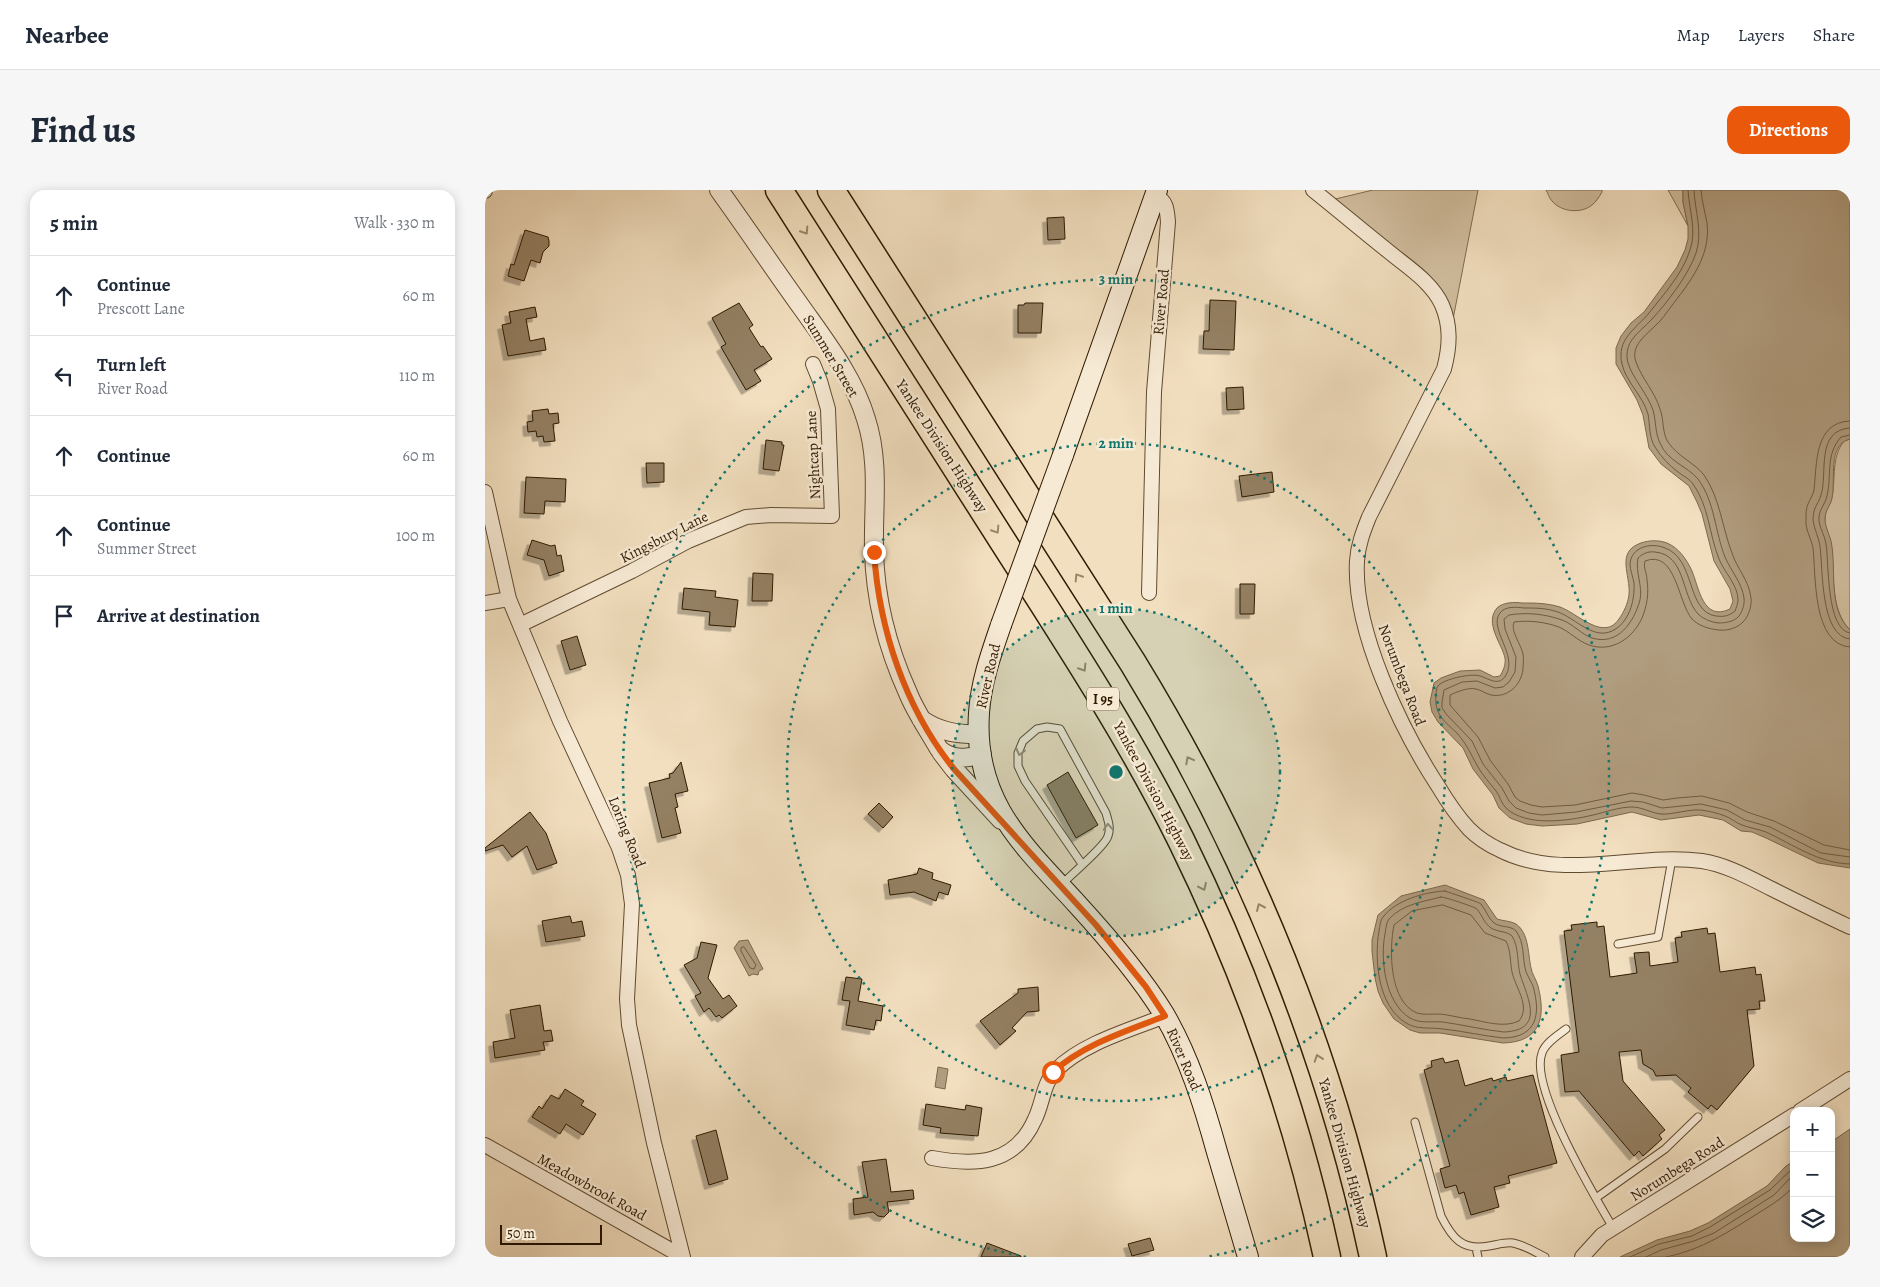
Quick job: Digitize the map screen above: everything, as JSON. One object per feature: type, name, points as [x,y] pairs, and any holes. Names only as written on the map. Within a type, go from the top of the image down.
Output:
[{"type":"highway","name":"Yankee Division Highway","points":[[779,190],[1097,690],[1171,820],[1220,925],[1260,1025],[1296,1136],[1327,1257]]},
{"type":"highway","name":"Yankee Division Highway","points":[[831,190],[1133,663],[1164,714],[1208,796],[1262,911],[1303,1015],[1325,1078],[1348,1154],[1373,1257]]},
{"type":"main road","name":"River Road","points":[[1156,193],[1001,625],[983,684],[979,713],[979,734],[982,754],[995,802],[1014,835],[1134,971],[1165,1016],[1182,1050],[1203,1106],[1248,1257]]},
{"type":"street","name":"Summer Street","points":[[719,190],[826,342],[847,376],[866,418],[871,437],[875,469],[874,552],[881,607],[896,663],[908,694],[939,749],[954,769],[1014,835]]},
{"type":"street","name":"Norumbega Road","points":[[1313,190],[1419,277],[1441,303],[1447,318],[1450,336],[1449,351],[1444,369],[1369,517],[1360,540],[1357,560],[1359,597],[1370,642],[1390,697],[1419,756],[1458,816],[1470,830],[1500,850],[1534,861],[1573,864],[1672,858],[1704,862],[1742,874],[1850,928]]},
{"type":"street","name":"River Road","points":[[1149,593],[1154,379],[1168,222],[1167,209],[1156,193]]},
{"type":"street","name":"Nightcap Lane","points":[[813,364],[828,409],[831,516]]},
{"type":"street","name":"Loring Road","points":[[485,492],[509,598],[560,721],[619,848],[628,875],[632,904],[627,999],[629,1025],[654,1143],[683,1257]]},
{"type":"street","name":"Kingsbury Lane","points":[[520,625],[688,542],[746,517],[771,515],[831,516]]},
{"type":"street","points":[[485,603],[509,598]]},
{"type":"street","points":[[921,718],[946,732],[979,734]]},
{"type":"street","points":[[939,749],[945,754],[957,758],[982,754]]},
{"type":"street","points":[[932,1158],[965,1163],[992,1160],[1010,1151],[1024,1138],[1036,1118],[1043,1094],[1053,1072],[1083,1050],[1165,1016]]},
{"type":"street","points":[[1806,1107],[1850,1078]]},
{"type":"street","name":"Norumbega Road","points":[[1582,1257],[1602,1235],[1790,1117]]},
{"type":"street","name":"Meadowbrook Road","points":[[485,1145],[683,1257]]},
{"type":"lane","points":[[1060,886],[1082,864],[1108,838],[1110,827],[1106,813],[1060,730],[1047,727],[1037,730],[1023,741],[1018,753],[1018,766],[1025,781],[1082,864]]},
{"type":"lane","points":[[1618,944],[1658,937],[1672,858]]},
{"type":"lane","points":[[1566,1029],[1542,1051],[1539,1066],[1541,1080],[1563,1134],[1613,1228]]},
{"type":"lane","points":[[1596,1198],[1665,1149],[1698,1117]]},
{"type":"lane","points":[[1415,1122],[1441,1216],[1447,1229],[1455,1238],[1465,1246],[1475,1248],[1510,1243],[1519,1244],[1529,1254],[1545,1257]]},
{"type":"lane","points":[[1475,1248],[1477,1257]]},
{"type":"shaded area","points":[[1373,190],[1478,190],[1450,335],[1441,303],[1327,201]]},
{"type":"shaded area","points":[[1546,190],[1602,190],[1602,192],[1592,205],[1582,210],[1571,211],[1556,205]]},
{"type":"shaded area","points":[[1668,190],[1683,190],[1683,202],[1688,226]]},
{"type":"shaded area","points":[[1850,439],[1850,630],[1843,621],[1836,601],[1831,544],[1826,528],[1825,515],[1832,497],[1837,454],[1844,441]]},
{"type":"water","points":[[1683,190],[1850,190],[1850,439],[1838,448],[1835,456],[1832,498],[1825,519],[1833,552],[1835,600],[1843,621],[1850,630],[1850,868],[1818,863],[1752,832],[1741,831],[1723,820],[1699,815],[1661,820],[1632,812],[1577,824],[1542,826],[1526,824],[1510,818],[1499,808],[1493,795],[1473,769],[1463,748],[1438,722],[1432,712],[1430,702],[1434,683],[1441,678],[1460,671],[1480,670],[1494,677],[1500,676],[1505,665],[1505,658],[1492,620],[1497,608],[1502,605],[1509,603],[1541,603],[1560,607],[1598,627],[1606,628],[1613,625],[1623,613],[1627,604],[1629,587],[1626,558],[1628,552],[1641,543],[1661,541],[1675,548],[1690,567],[1703,601],[1708,607],[1714,611],[1721,612],[1730,609],[1733,601],[1730,589],[1714,561],[1697,502],[1689,486],[1661,464],[1649,448],[1643,415],[1637,400],[1616,364],[1616,348],[1621,336],[1631,323],[1644,312],[1677,267],[1685,250],[1688,239],[1688,226],[1683,202]]},
{"type":"water","points":[[1445,885],[1484,900],[1497,919],[1516,924],[1526,938],[1532,970],[1538,986],[1541,1008],[1538,1026],[1526,1038],[1516,1042],[1503,1043],[1440,1033],[1420,1033],[1410,1030],[1394,1019],[1383,1003],[1375,978],[1372,951],[1372,940],[1378,915],[1401,896]]},
{"type":"water","points":[[748,940],[763,969],[759,971],[758,975],[753,974],[749,976],[734,948],[739,941]]},
{"type":"water","points":[[938,1067],[948,1069],[945,1089],[935,1087]]},
{"type":"water","points":[[1850,1129],[1850,1257],[1620,1257],[1657,1240],[1690,1231],[1708,1223],[1767,1186],[1790,1164],[1790,1242],[1835,1242],[1835,1139]]},
{"type":"building","points":[[1064,217],[1065,239],[1048,240],[1047,218]]},
{"type":"building","points":[[525,230],[548,237],[549,246],[543,252],[540,263],[531,260],[524,281],[508,276],[511,264],[514,265]]},
{"type":"building","points":[[1210,300],[1236,301],[1234,350],[1203,349],[1204,331],[1209,331]]},
{"type":"building","points":[[739,303],[753,325],[749,328],[761,347],[763,346],[772,359],[754,370],[761,381],[746,390],[721,347],[726,344],[712,318]]},
{"type":"building","points":[[1025,303],[1043,303],[1041,333],[1018,333],[1018,305],[1024,305]]},
{"type":"building","points":[[535,307],[537,317],[526,319],[530,341],[544,338],[546,350],[508,356],[502,325],[511,323],[509,312]]},
{"type":"building","points":[[1243,387],[1244,409],[1227,410],[1226,388]]},
{"type":"building","points":[[548,409],[549,414],[558,413],[559,423],[553,424],[555,441],[544,442],[543,436],[537,437],[536,431],[528,432],[527,422],[533,421],[532,411]]},
{"type":"building","points":[[766,440],[782,442],[782,445],[784,445],[779,471],[763,469]]},
{"type":"building","points":[[646,463],[664,463],[664,482],[647,483]]},
{"type":"building","points":[[1272,472],[1274,492],[1242,497],[1239,476]]},
{"type":"building","points":[[526,477],[566,479],[565,502],[545,501],[544,514],[524,513]]},
{"type":"building","points":[[532,540],[551,546],[555,545],[557,556],[561,555],[564,571],[549,576],[544,560],[527,555]]},
{"type":"building","points":[[753,573],[773,574],[772,601],[752,601]]},
{"type":"building","points":[[1240,584],[1255,584],[1254,614],[1240,614]]},
{"type":"building","points":[[684,588],[716,591],[715,597],[738,600],[735,627],[709,625],[710,612],[682,609]]},
{"type":"building","points":[[577,636],[586,665],[570,670],[561,641]]},
{"type":"building","points":[[681,762],[688,791],[675,794],[678,807],[675,808],[681,833],[662,838],[649,783],[670,778],[669,774],[673,773]]},
{"type":"building","points":[[1068,772],[1098,825],[1076,838],[1047,785]]},
{"type":"building","points":[[879,803],[893,817],[883,828],[868,814]]},
{"type":"building","points":[[530,812],[546,833],[557,863],[537,870],[527,846],[512,857],[503,845],[485,851],[485,848]]},
{"type":"building","points":[[919,868],[933,873],[932,879],[951,885],[948,895],[939,892],[936,901],[914,892],[890,895],[888,880],[917,874]]},
{"type":"building","points":[[570,916],[572,923],[582,921],[585,936],[546,942],[542,921]]},
{"type":"building","points":[[1597,922],[1597,927],[1604,926],[1610,977],[1637,973],[1634,953],[1649,952],[1650,966],[1678,962],[1675,938],[1682,937],[1681,932],[1707,928],[1708,934],[1715,933],[1720,972],[1755,967],[1756,975],[1761,974],[1765,1001],[1759,1001],[1760,1009],[1747,1010],[1754,1066],[1717,1110],[1711,1105],[1708,1109],[1688,1092],[1691,1088],[1676,1075],[1656,1076],[1653,1070],[1643,1064],[1641,1050],[1619,1052],[1623,1081],[1665,1130],[1659,1135],[1662,1139],[1643,1156],[1639,1151],[1634,1156],[1579,1091],[1565,1092],[1561,1055],[1579,1052],[1564,931],[1572,930],[1571,925]]},
{"type":"building","points":[[701,942],[717,945],[708,978],[723,999],[729,995],[737,1006],[722,1018],[719,1015],[716,1017],[709,1008],[704,1012],[695,996],[701,993],[684,965],[697,958]]},
{"type":"building","points":[[846,977],[862,979],[858,1001],[883,1006],[881,1021],[876,1020],[874,1030],[846,1025],[850,1001],[842,1000]]},
{"type":"building","points":[[1038,987],[1039,1011],[1027,1012],[1012,1028],[1016,1031],[1000,1045],[980,1021],[1018,993],[1018,989]]},
{"type":"building","points":[[540,1005],[544,1031],[551,1030],[553,1041],[543,1042],[545,1050],[495,1058],[493,1042],[515,1038],[510,1010]]},
{"type":"building","points":[[1443,1058],[1445,1063],[1458,1060],[1465,1086],[1492,1078],[1493,1081],[1506,1077],[1507,1081],[1533,1075],[1557,1163],[1508,1176],[1510,1183],[1494,1187],[1499,1207],[1471,1215],[1464,1192],[1459,1194],[1456,1185],[1445,1188],[1440,1169],[1450,1166],[1424,1070],[1432,1067],[1431,1061]]},
{"type":"building","points":[[565,1089],[584,1101],[581,1105],[596,1114],[583,1135],[566,1124],[560,1134],[532,1117],[539,1106],[542,1109],[551,1095],[559,1099]]},
{"type":"building","points":[[926,1104],[965,1110],[966,1105],[982,1108],[978,1136],[940,1133],[941,1128],[923,1125]]},
{"type":"building","points":[[716,1130],[728,1179],[709,1185],[696,1136]]},
{"type":"building","points":[[886,1159],[891,1192],[913,1190],[914,1199],[887,1202],[889,1212],[884,1217],[878,1216],[873,1212],[854,1215],[853,1199],[868,1197],[862,1162]]},
{"type":"building","points":[[1150,1238],[1154,1250],[1132,1256],[1128,1244]]},
{"type":"building","points":[[987,1243],[1021,1256],[1021,1257],[981,1257]]},
{"type":"route","points":[[874,552],[877,584],[883,615],[896,663],[908,694],[939,749],[954,769],[1096,925],[1134,971],[1165,1016],[1083,1050],[1053,1072]]}]
